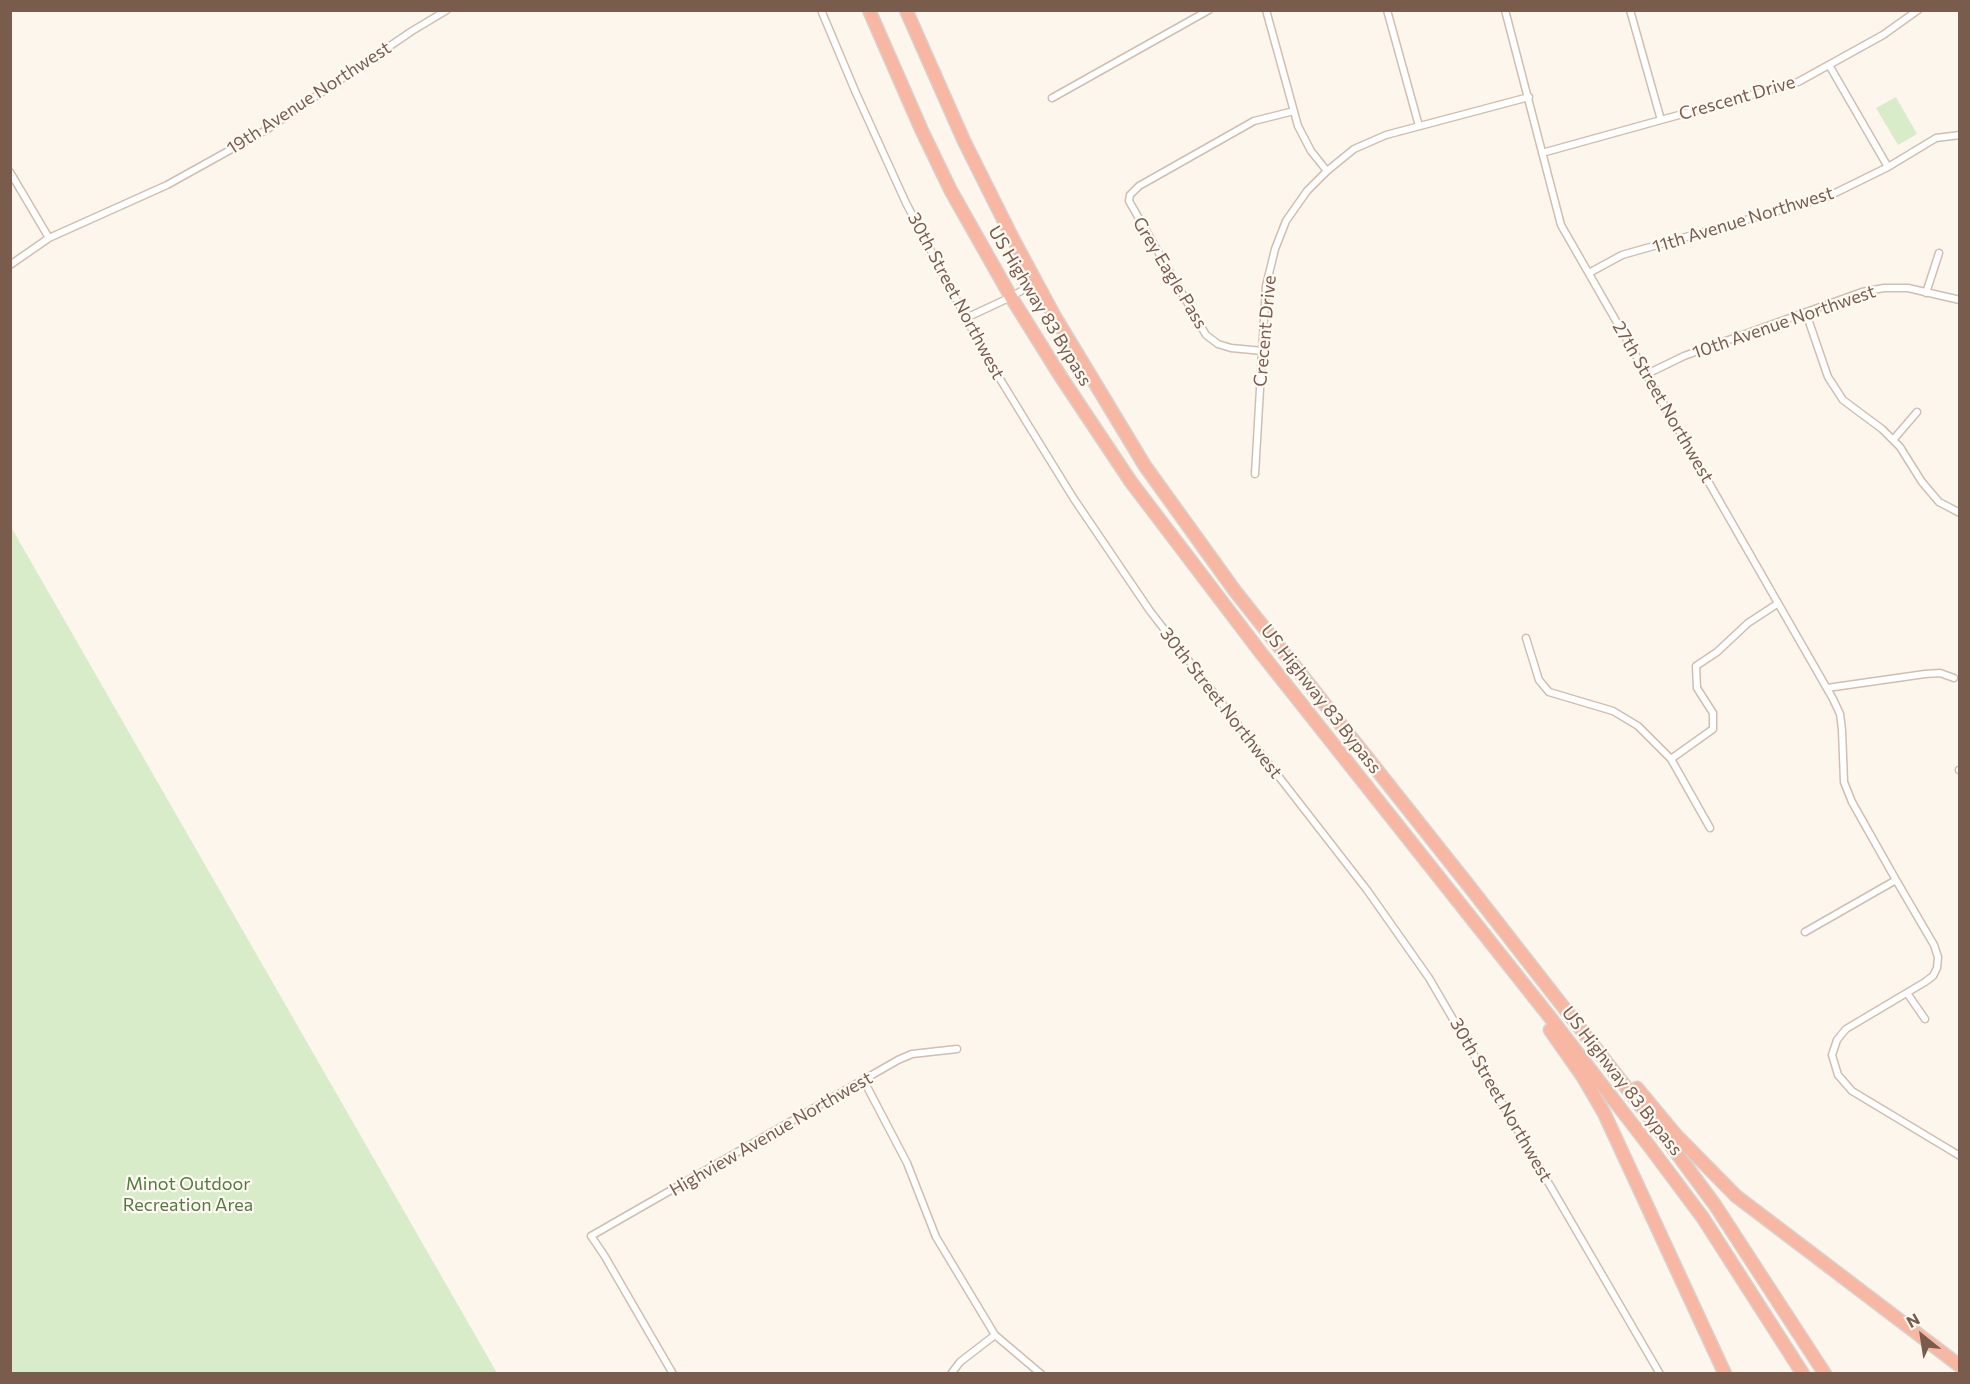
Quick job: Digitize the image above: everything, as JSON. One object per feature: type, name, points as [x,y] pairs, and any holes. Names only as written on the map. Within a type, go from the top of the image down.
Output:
[{"type":"highway","name":"US Highway 83 Bypass","points":[[869,10],[951,191],[1011,297],[1088,420],[1158,520],[1703,1218],[1803,1374]]},
{"type":"highway","name":"US Highway 83 Bypass","points":[[906,10],[964,141],[1036,282],[1145,466],[1235,591],[1565,1009],[1715,1205],[1825,1374]]},
{"type":"highway","points":[[1534,999],[1549,1028],[1583,1077],[1604,1113],[1725,1374]]},
{"type":"highway","points":[[1565,1009],[1593,1035],[1676,1135],[1721,1184],[1770,1224],[1959,1366]]},
{"type":"street","name":"19th Avenue Northwest","points":[[10,265],[49,238],[167,185],[266,130],[412,31],[447,10]]},
{"type":"street","name":"30th Street Northwest","points":[[821,10],[890,170],[966,318],[1021,413],[1074,499],[1150,611],[1367,890],[1429,978],[1660,1374]]},
{"type":"street","points":[[1052,98],[1209,10]]},
{"type":"street","points":[[1266,10],[1298,126],[1311,151],[1327,171]]},
{"type":"street","points":[[1386,10],[1419,126]]},
{"type":"street","name":"27th Street Northwest","points":[[1505,10],[1561,225],[1827,688],[1840,714],[1844,782],[1852,802],[1896,880]]},
{"type":"street","points":[[1630,10],[1661,120]]},
{"type":"street","name":"Crescent Drive","points":[[1542,153],[1798,81],[1883,35],[1918,10]]},
{"type":"street","points":[[1829,65],[1888,166]]},
{"type":"street","name":"Crecent Drive","points":[[1255,474],[1266,286],[1275,249],[1286,221],[1308,191],[1327,171],[1354,149],[1386,135],[1529,97]]},
{"type":"street","name":"Grey Eagle Pass","points":[[1263,351],[1231,348],[1218,344],[1206,335],[1129,201],[1130,195],[1139,186],[1254,121],[1294,111]]},
{"type":"street","name":"11th Avenue Northwest","points":[[1589,273],[1622,255],[1827,197],[1936,138],[1959,135]]},
{"type":"street","points":[[10,172],[49,238]]},
{"type":"street","points":[[1926,292],[1939,253]]},
{"type":"street","points":[[966,318],[1011,297],[1036,282]]},
{"type":"street","name":"10th Avenue Northwest","points":[[1647,374],[1684,356],[1862,292],[1884,288],[1908,288],[1959,300]]},
{"type":"street","points":[[1806,314],[1828,377],[1843,400],[1882,429],[1900,447],[1922,482],[1939,502],[1959,513]]},
{"type":"street","points":[[1893,440],[1917,412]]},
{"type":"street","points":[[1671,759],[1713,729],[1713,713],[1697,687],[1696,666],[1717,652],[1748,623],[1778,604]]},
{"type":"street","points":[[1526,638],[1539,681],[1549,692],[1613,711],[1638,726],[1671,759],[1710,828]]},
{"type":"street","points":[[1827,688],[1925,674],[1940,673],[1954,678]]},
{"type":"street","points":[[1805,932],[1896,880],[1934,945],[1938,957],[1937,968],[1933,976],[1846,1029],[1837,1040],[1832,1055],[1838,1076],[1845,1085],[1959,1156]]},
{"type":"street","points":[[1907,993],[1925,1019]]},
{"type":"street","name":"Highview Avenue Northwest","points":[[673,1374],[591,1236],[912,1054],[957,1048]]},
{"type":"street","points":[[864,1081],[907,1163],[936,1237],[995,1335],[1041,1374]]},
{"type":"street","points":[[951,1374],[960,1362],[995,1335]]},
{"type":"green space","points":[[1896,97],[1917,134],[1898,145],[1876,108]]},
{"type":"green space","name":"Minot Outdoor Recreation Area","points":[[11,527],[497,1373],[11,1373]]}]
